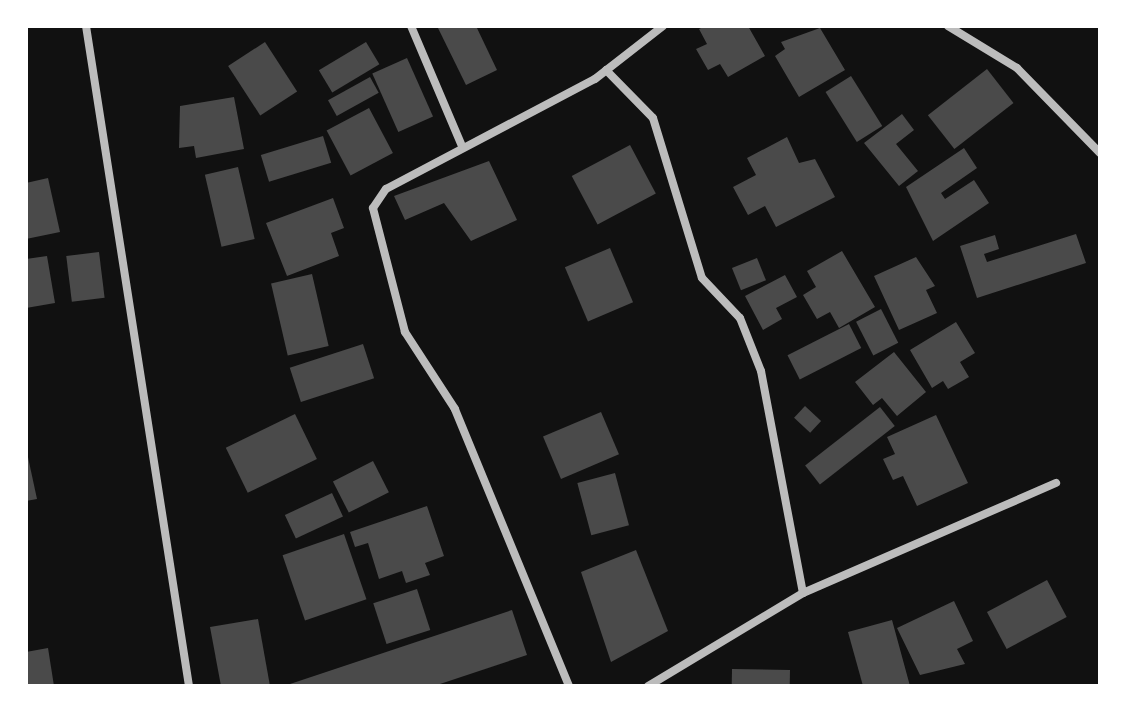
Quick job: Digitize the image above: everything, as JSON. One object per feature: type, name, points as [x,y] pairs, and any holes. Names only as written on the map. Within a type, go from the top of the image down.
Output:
[{"type":"street","points":[[86,26],[189,686]]},
{"type":"street","points":[[411,26],[462,146]]},
{"type":"street","points":[[569,686],[455,409],[405,332],[374,221],[378,196],[462,146],[606,70],[663,26]]},
{"type":"street","points":[[948,26],[1017,68],[1100,153]]},
{"type":"street","points":[[606,70],[653,118],[702,278],[740,318],[761,371],[803,593]]},
{"type":"street","points":[[648,686],[803,593],[1056,483]]},
{"type":"building","points":[[437,26],[476,26],[497,70],[466,85]]},
{"type":"building","points":[[705,26],[748,26],[765,56],[728,77],[720,64],[708,70],[696,49],[707,44],[699,29]]},
{"type":"building","points":[[820,28],[845,70],[799,97],[775,56],[785,49],[781,42]]},
{"type":"building","points":[[265,42],[297,91],[260,115],[228,66]]},
{"type":"building","points":[[366,42],[379,64],[332,93],[319,70]]},
{"type":"building","points":[[407,58],[433,116],[398,132],[372,73]]},
{"type":"building","points":[[987,69],[1013,103],[954,149],[928,115]]},
{"type":"building","points":[[851,76],[882,126],[857,142],[826,92]]},
{"type":"building","points":[[370,77],[379,93],[337,116],[328,100]]},
{"type":"building","points":[[234,97],[244,149],[196,158],[194,146],[179,148],[180,106]]},
{"type":"building","points":[[369,108],[393,153],[351,176],[327,131]]},
{"type":"building","points":[[902,114],[914,130],[896,144],[918,171],[899,186],[864,143]]},
{"type":"building","points":[[323,136],[331,163],[269,182],[261,155]]},
{"type":"building","points":[[787,137],[799,163],[815,159],[835,197],[776,227],[765,206],[748,215],[733,187],[756,175],[747,158]]},
{"type":"building","points":[[630,145],[656,194],[598,225],[572,176]]},
{"type":"building","points":[[964,148],[977,168],[941,193],[945,199],[974,180],[989,203],[933,241],[906,187]]},
{"type":"building","points":[[489,161],[517,220],[471,241],[444,203],[405,220],[394,196]]},
{"type":"building","points":[[238,167],[255,239],[222,247],[205,175]]},
{"type":"building","points":[[48,178],[60,232],[26,239],[26,183]]},
{"type":"building","points":[[333,198],[344,228],[331,233],[339,256],[287,276],[266,223]]},
{"type":"building","points":[[1076,234],[1086,263],[977,298],[960,246],[995,235],[999,249],[984,254],[987,262]]},
{"type":"building","points":[[610,248],[633,302],[588,321],[565,267]]},
{"type":"building","points":[[842,251],[875,307],[839,328],[830,312],[817,319],[803,295],[816,287],[807,271]]},
{"type":"building","points":[[99,252],[105,298],[72,302],[66,256]]},
{"type":"building","points":[[47,256],[55,303],[26,308],[26,259]]},
{"type":"building","points":[[916,257],[935,286],[926,290],[937,313],[899,330],[874,276]]},
{"type":"building","points":[[757,258],[766,280],[741,290],[732,268]]},
{"type":"building","points":[[312,274],[329,346],[288,356],[271,283]]},
{"type":"building","points":[[785,275],[797,297],[776,308],[782,319],[763,330],[745,296]]},
{"type":"building","points":[[881,309],[898,343],[873,356],[856,322]]},
{"type":"building","points":[[956,322],[975,353],[960,362],[969,377],[948,389],[943,381],[932,388],[910,350]]},
{"type":"building","points":[[849,324],[861,348],[800,379],[788,355]]},
{"type":"building","points":[[363,344],[374,378],[301,402],[290,368]]},
{"type":"building","points":[[894,352],[926,392],[897,416],[882,398],[873,405],[855,382]]},
{"type":"building","points":[[805,406],[821,421],[810,433],[794,418]]},
{"type":"building","points":[[880,407],[895,426],[820,484],[805,465]]},
{"type":"building","points":[[601,412],[619,454],[561,479],[543,437]]},
{"type":"building","points":[[295,414],[317,459],[248,493],[226,448]]},
{"type":"building","points":[[936,415],[968,483],[917,506],[903,476],[893,480],[883,459],[895,454],[887,437]]},
{"type":"building","points":[[26,448],[37,499],[26,501]]},
{"type":"building","points":[[373,461],[389,492],[349,513],[333,481]]},
{"type":"building","points":[[615,473],[629,525],[591,535],[577,483]]},
{"type":"building","points":[[332,493],[343,517],[296,539],[285,515]]},
{"type":"building","points":[[427,506],[444,556],[425,563],[430,575],[406,583],[402,571],[379,579],[368,543],[355,547],[350,532]]},
{"type":"building","points":[[344,534],[366,599],[305,620],[283,555]]},
{"type":"building","points":[[636,550],[668,631],[611,662],[581,572]]},
{"type":"building","points":[[1047,580],[1067,617],[1007,649],[987,612]]},
{"type":"building","points":[[417,589],[430,630],[387,644],[373,603]]},
{"type":"building","points":[[954,601],[973,641],[957,649],[965,664],[920,675],[897,628]]},
{"type":"building","points":[[512,610],[527,655],[434,686],[284,686]]},
{"type":"building","points":[[258,619],[270,686],[221,686],[210,627]]},
{"type":"building","points":[[892,620],[910,686],[863,686],[848,632]]},
{"type":"building","points":[[48,648],[54,686],[26,686],[26,652]]},
{"type":"building","points":[[732,669],[790,670],[790,686],[732,686]]}]
